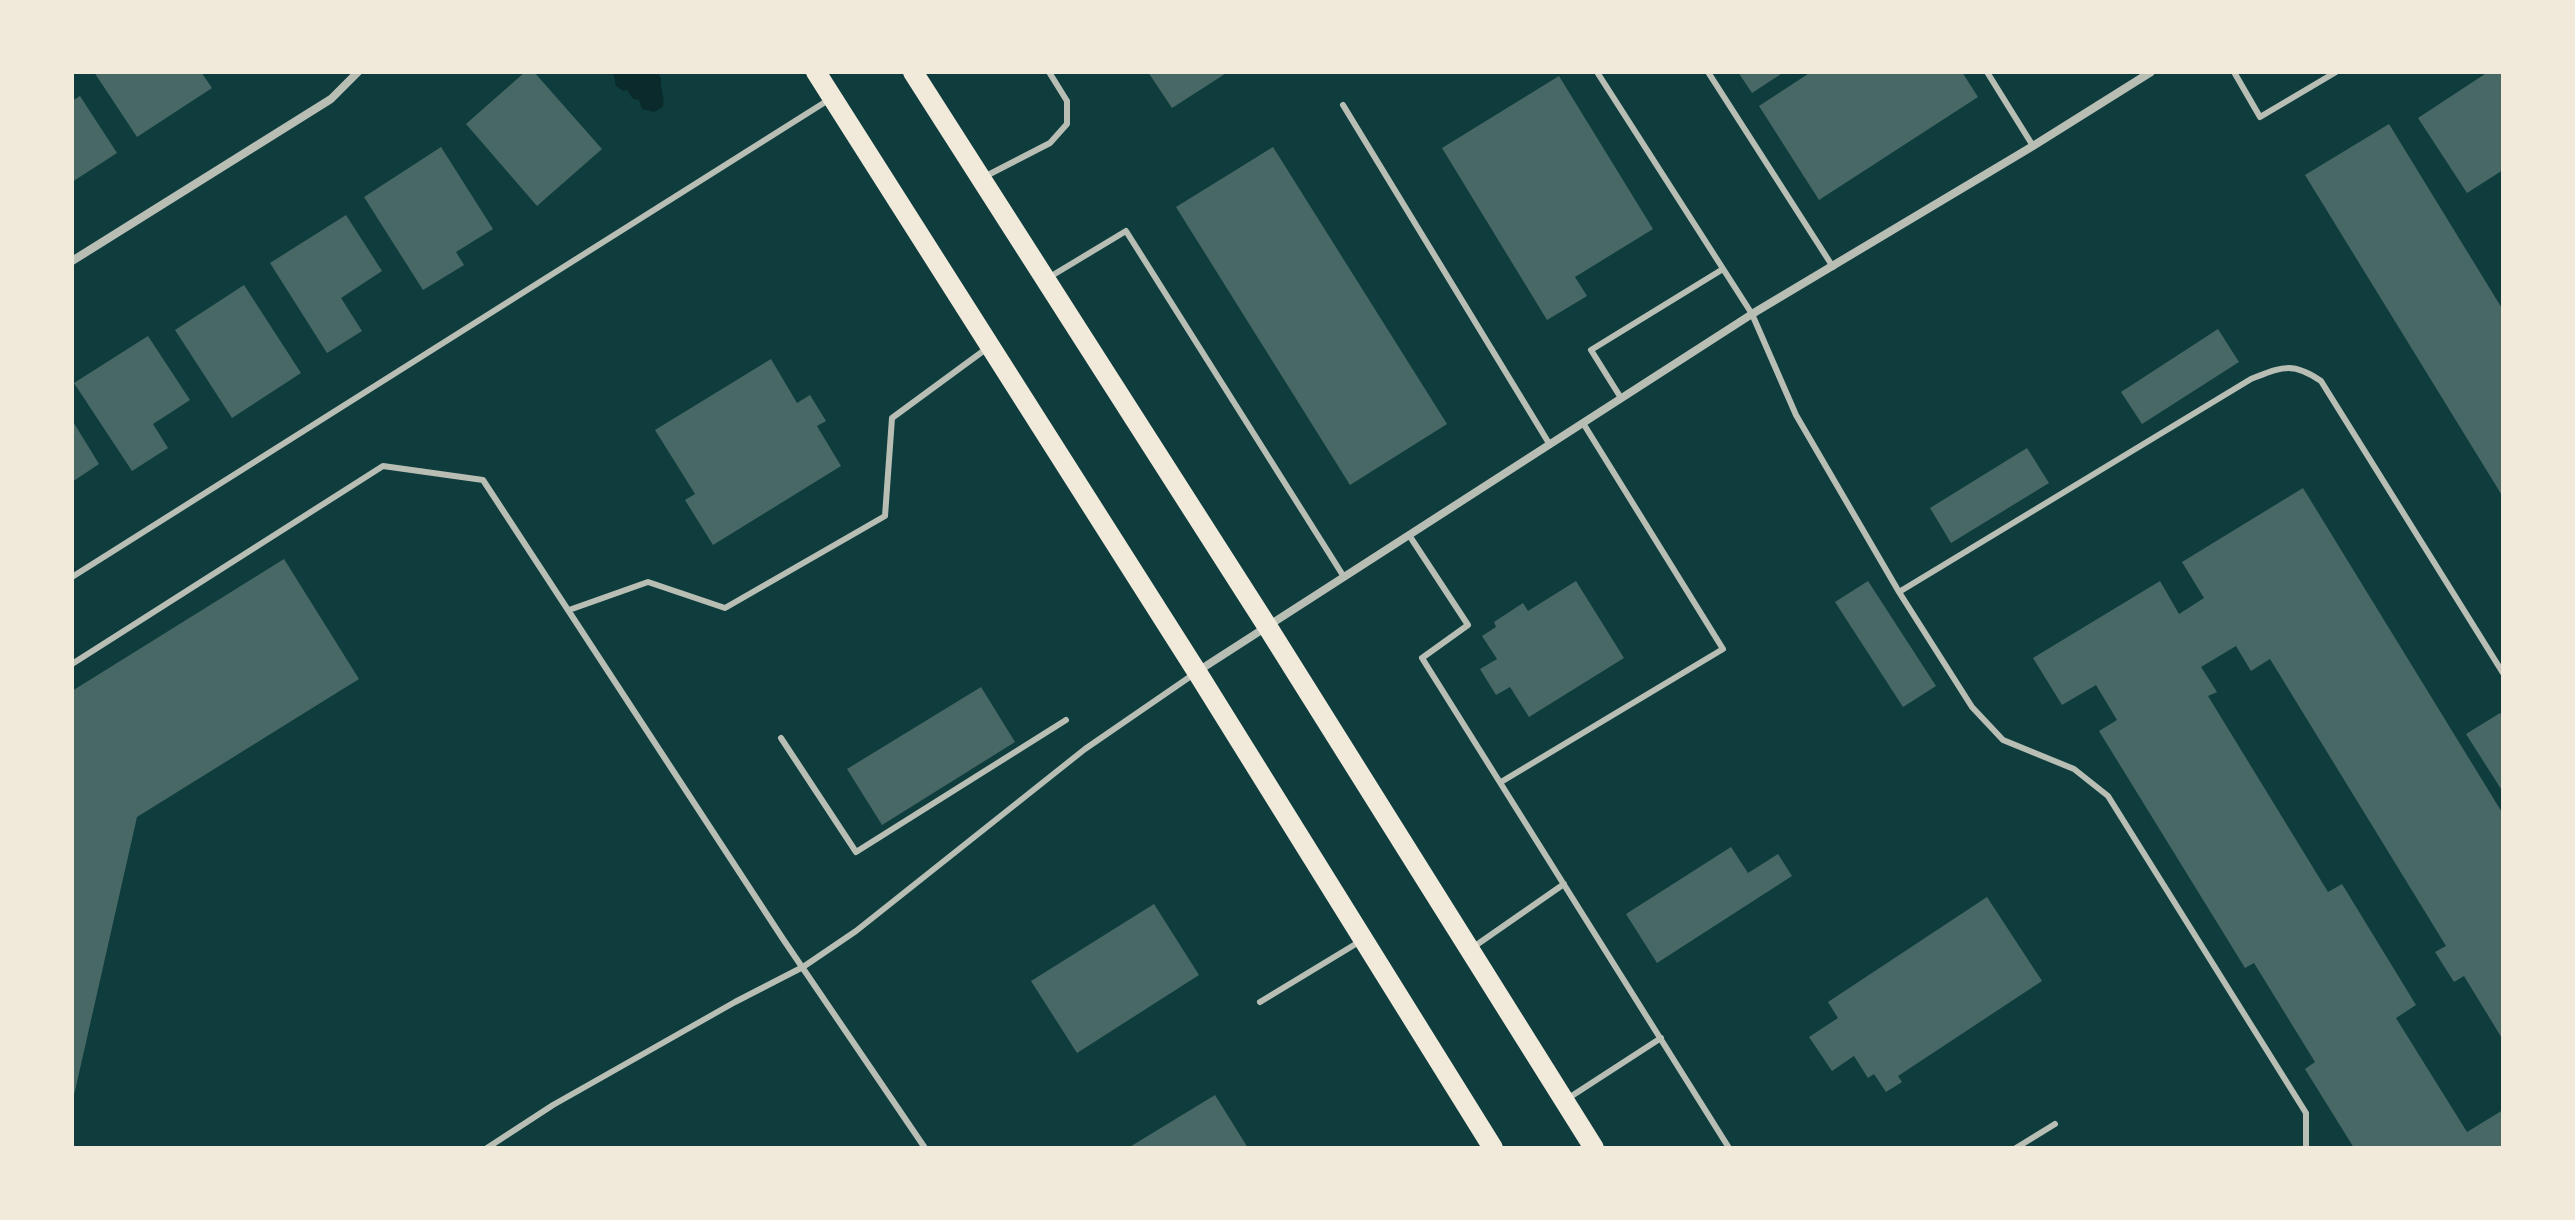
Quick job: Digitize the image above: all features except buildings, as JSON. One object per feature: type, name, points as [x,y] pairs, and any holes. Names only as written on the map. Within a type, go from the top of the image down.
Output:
[{"type":"main road","points":[[816,72],[1197,672],[1493,1148]]},
{"type":"main road","points":[[913,72],[1267,626],[1594,1148]]},
{"type":"street","points":[[72,261],[331,99],[358,72]]},
{"type":"street","points":[[1197,672],[1752,314],[2151,72]]},
{"type":"lane","points":[[981,179],[1050,143],[1067,124],[1067,101],[1049,72]]},
{"type":"lane","points":[[1597,72],[1752,314],[1796,415],[1899,592],[1972,707],[2003,740],[2074,769],[2108,796],[2306,1113],[2306,1148]]},
{"type":"lane","points":[[1708,72],[1833,267]]},
{"type":"lane","points":[[1987,72],[2033,146]]},
{"type":"lane","points":[[2234,72],[2260,117],[2336,72]]},
{"type":"lane","points":[[72,577],[833,98]]},
{"type":"lane","points":[[1343,105],[1550,445]]},
{"type":"lane","points":[[1045,279],[1126,231],[1344,577]]},
{"type":"lane","points":[[1621,398],[1591,350],[1723,269]]},
{"type":"lane","points":[[569,610],[648,582],[725,608],[885,516],[892,418],[990,346]]},
{"type":"lane","points":[[1899,592],[2251,379],[2278,368],[2302,368],[2321,381],[2503,673]]},
{"type":"lane","points":[[1501,782],[1723,649],[1583,423]]},
{"type":"lane","points":[[72,664],[383,466],[483,480],[925,1148]]},
{"type":"lane","points":[[1409,535],[1468,625],[1422,658],[1729,1148]]},
{"type":"lane","points":[[487,1148],[553,1105],[803,967],[856,931],[1085,749],[1197,672]]},
{"type":"lane","points":[[781,738],[856,852],[1066,720]]},
{"type":"lane","points":[[1469,950],[1564,884]]},
{"type":"lane","points":[[1260,1002],[1363,940]]},
{"type":"lane","points":[[1564,1101],[1661,1038]]},
{"type":"lane","points":[[2016,1148],[2055,1124]]},
{"type":"water","points":[[613,72],[657,72],[661,78],[663,107],[654,112],[642,109],[639,100],[616,86]]}]
